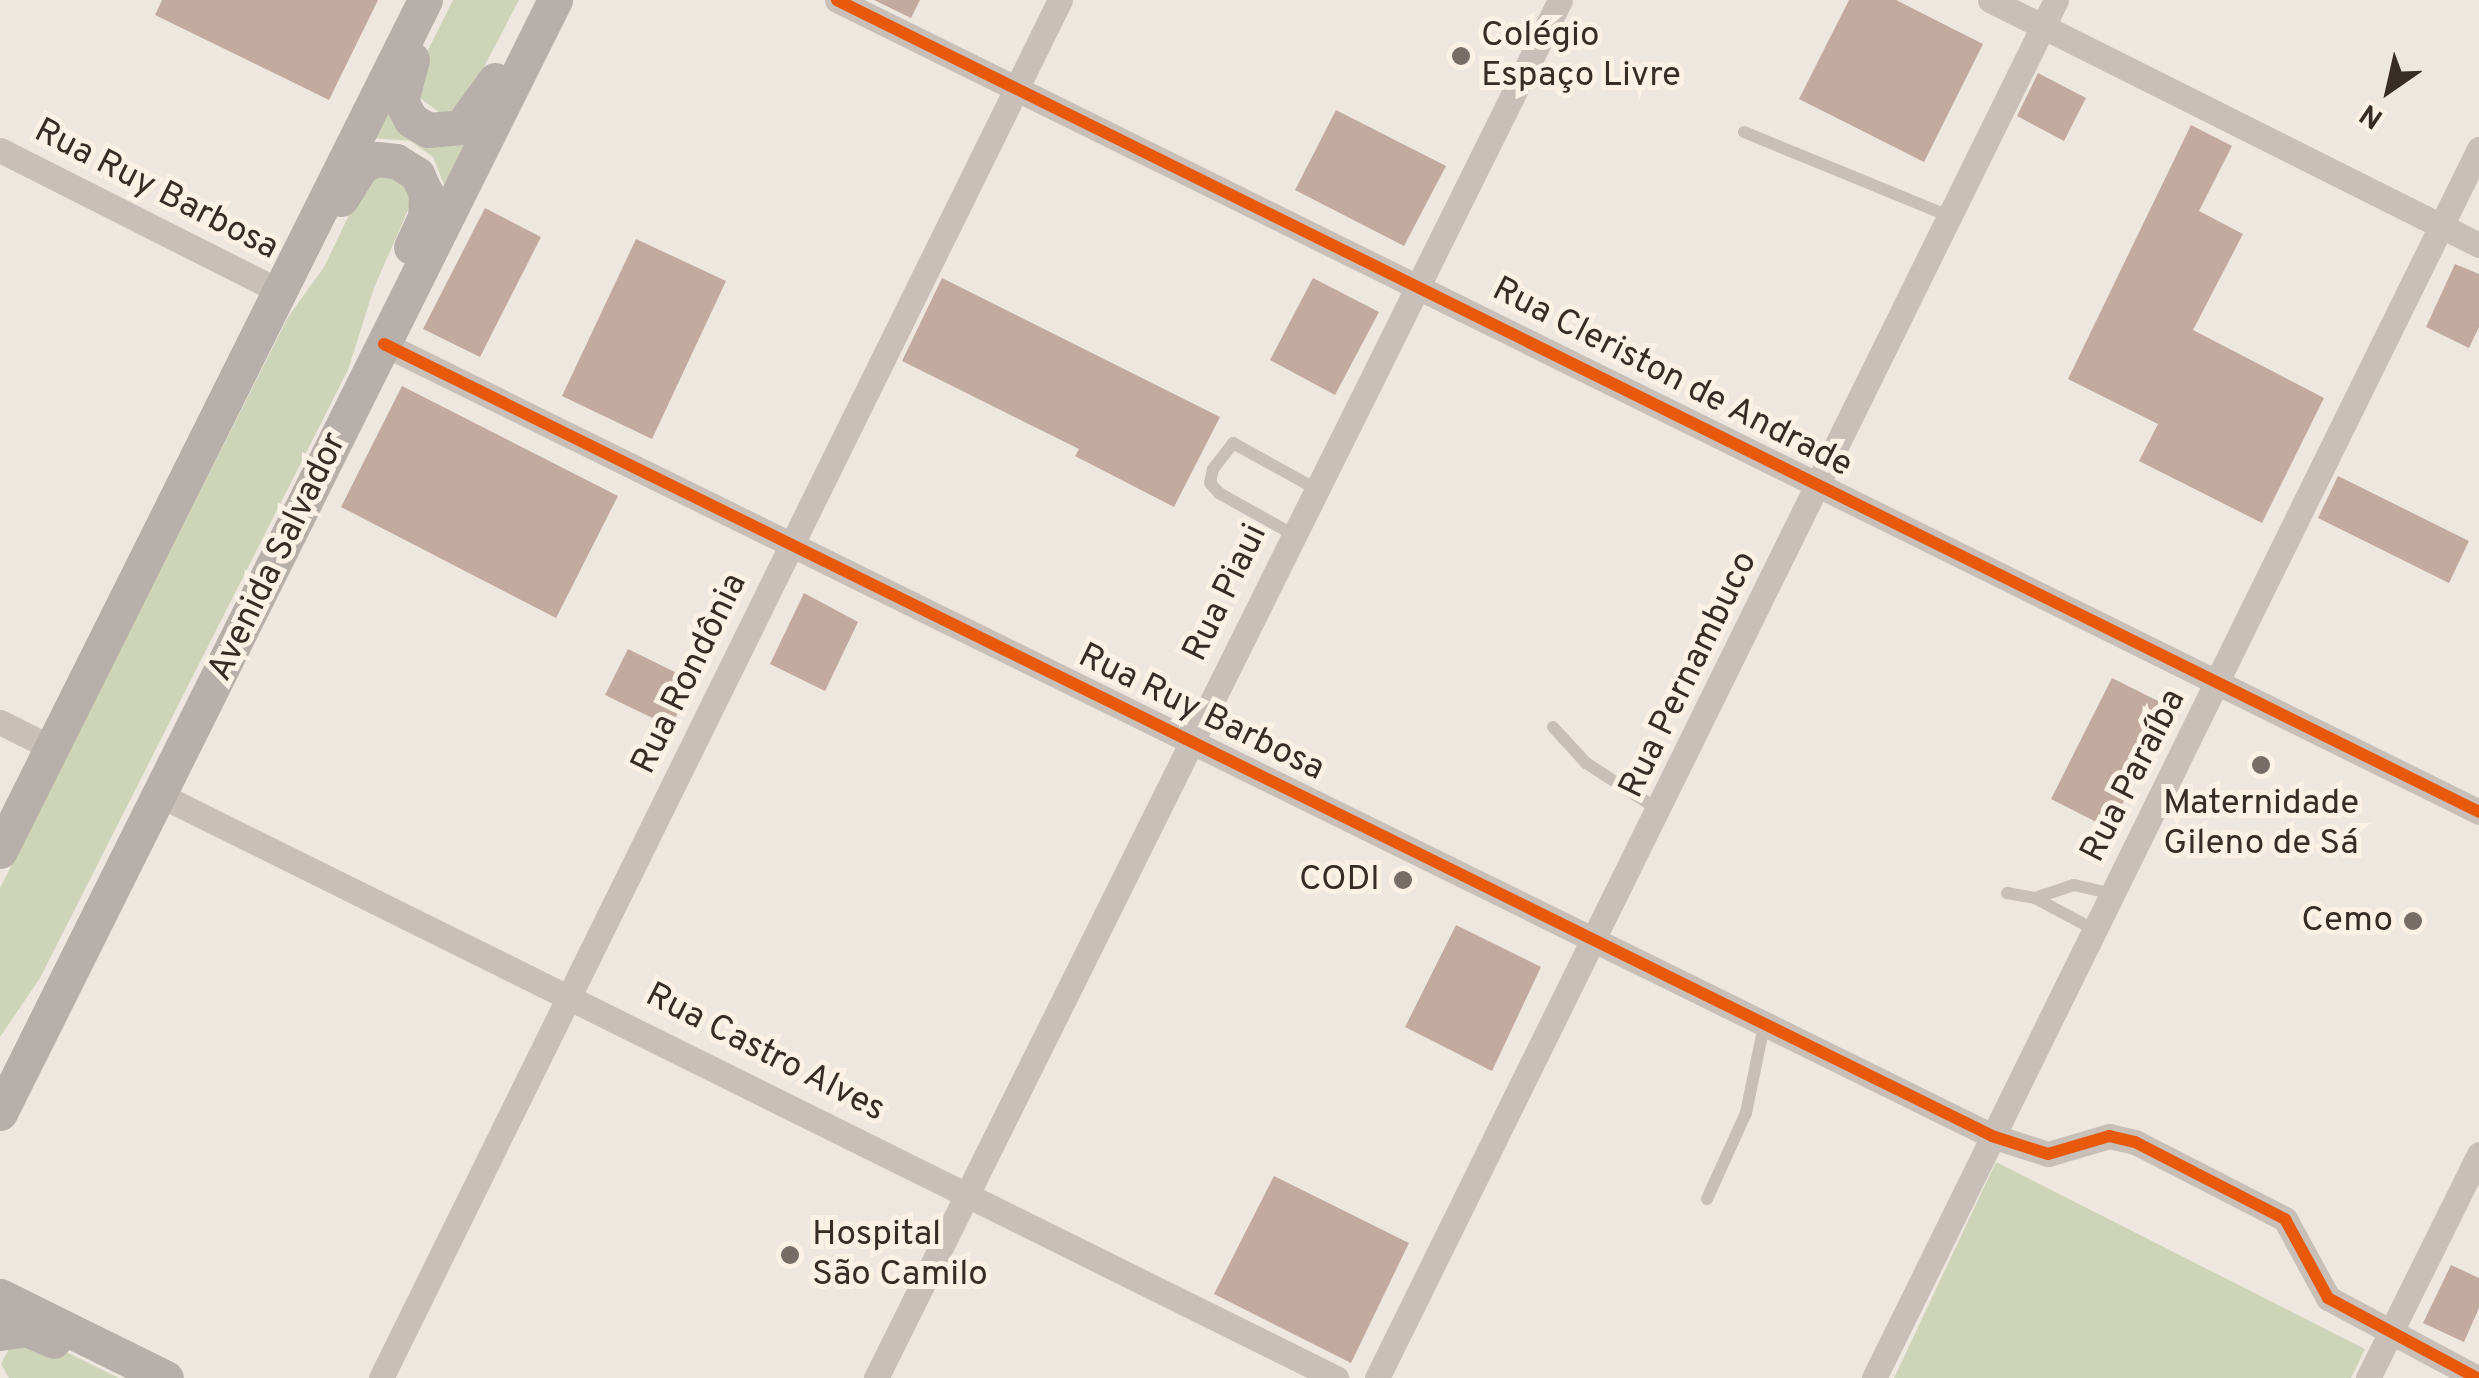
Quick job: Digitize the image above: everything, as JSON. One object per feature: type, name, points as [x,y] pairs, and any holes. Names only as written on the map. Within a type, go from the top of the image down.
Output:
[{"type":"main road","name":"Avenida Salvador","points":[[5,1095],[160,795],[555,0]]},
{"type":"main road","points":[[420,10],[416,44],[400,101],[411,120],[428,130],[461,127],[489,86],[526,57]]},
{"type":"main road","points":[[0,851],[420,10]]},
{"type":"main road","points":[[308,236],[324,225],[362,165],[396,160],[417,174],[426,193],[424,217],[405,260],[408,296]]},
{"type":"main road","points":[[0,1296],[157,1373]]},
{"type":"main road","points":[[0,1332],[26,1329],[120,1372],[157,1373]]},
{"type":"street","name":"Rua Cleriston de Andrade","points":[[837,0],[2479,812]]},
{"type":"street","name":"Rua Rondônia","points":[[380,1378],[1060,0]]},
{"type":"street","name":"Rua Piaui","points":[[876,1378],[1560,0]]},
{"type":"street","points":[[1990,0],[2479,245]]},
{"type":"street","name":"Rua Pernambuco","points":[[1377,1378],[1596,943],[2056,0]]},
{"type":"street","name":"Rua Paraíba","points":[[1874,1378],[2221,684],[2479,149]]},
{"type":"street","name":"Rua Ruy Barbosa","points":[[0,150],[280,292]]},
{"type":"street","name":"Rua Ruy Barbosa","points":[[384,344],[1992,1136],[2048,1154],[2109,1136],[2135,1142],[2286,1219],[2328,1298],[2389,1334]]},
{"type":"street","points":[[0,722],[52,748]]},
{"type":"street","name":"Rua Castro Alves","points":[[160,795],[1336,1378]]},
{"type":"street","points":[[2368,1378],[2479,1154]]},
{"type":"street","points":[[2389,1334],[2476,1378]]},
{"type":"lane","points":[[1744,132],[1951,217]]},
{"type":"lane","points":[[1294,535],[1219,493],[1210,483],[1213,470],[1233,443],[1316,490]]},
{"type":"lane","points":[[1554,726],[1586,763],[1661,811]]},
{"type":"lane","points":[[2036,898],[2074,885],[2113,894]]},
{"type":"lane","points":[[2006,893],[2036,898],[2095,930]]},
{"type":"lane","points":[[1706,1198],[1746,1113],[1764,1025]]},
{"type":"green space","points":[[453,0],[519,0],[462,109],[440,113],[416,95],[421,64]]},
{"type":"green space","points":[[388,108],[476,134],[447,192],[433,157],[410,141],[372,138]]},
{"type":"green space","points":[[390,169],[415,194],[374,288],[348,370],[40,978],[0,1037],[0,888],[288,317],[324,267],[367,178]]},
{"type":"green space","points":[[1996,1162],[2365,1349],[2351,1378],[1894,1378]]},
{"type":"green space","points":[[27,1337],[119,1378],[9,1378],[1,1364],[10,1347]]},
{"type":"building","points":[[162,0],[378,0],[329,100],[155,15]]},
{"type":"building","points":[[874,0],[920,0],[911,18]]},
{"type":"building","points":[[1849,0],[1896,0],[1983,44],[1924,162],[1799,99]]},
{"type":"building","points":[[2038,73],[2086,98],[2064,141],[2017,116]]},
{"type":"building","points":[[1336,110],[1446,166],[1404,246],[1295,190]]},
{"type":"building","points":[[2191,125],[2232,146],[2199,211],[2243,234],[2193,330],[2324,398],[2262,523],[2139,461],[2158,424],[2068,379]]},
{"type":"building","points":[[485,208],[541,237],[480,357],[423,329]]},
{"type":"building","points":[[636,239],[726,281],[652,439],[562,396]]},
{"type":"building","points":[[2455,264],[2479,274],[2479,327],[2469,348],[2426,327]]},
{"type":"building","points":[[942,278],[1220,417],[1174,507],[1075,456],[1079,449],[902,361]]},
{"type":"building","points":[[1313,278],[1379,312],[1335,395],[1270,360]]},
{"type":"building","points":[[402,386],[618,496],[556,618],[341,507]]},
{"type":"building","points":[[2338,476],[2469,541],[2449,583],[2318,518]]},
{"type":"building","points":[[804,593],[858,622],[825,691],[770,664]]},
{"type":"building","points":[[628,649],[693,681],[671,727],[605,695]]},
{"type":"building","points":[[2112,678],[2170,707],[2110,829],[2051,799]]},
{"type":"building","points":[[1456,925],[1541,967],[1492,1071],[1405,1027]]},
{"type":"building","points":[[1274,1176],[1409,1243],[1351,1363],[1214,1294]]},
{"type":"building","points":[[2451,1265],[2479,1278],[2479,1308],[2464,1342],[2423,1323]]},
{"type":"cycle path","points":[[837,0],[2479,812]]},
{"type":"cycle path","points":[[384,344],[1992,1136],[2048,1154],[2109,1136],[2135,1142],[2285,1219],[2328,1298],[2477,1378]]},
{"type":"place","name":"Colégio Espaço Livre","points":[[1461,56]]},
{"type":"place","name":"Maternidade Gileno de Sá","points":[[2261,765]]},
{"type":"place","name":"CODI","points":[[1403,880]]},
{"type":"place","name":"Cemo","points":[[2413,921]]},
{"type":"place","name":"Hospital São Camilo","points":[[790,1255]]}]
